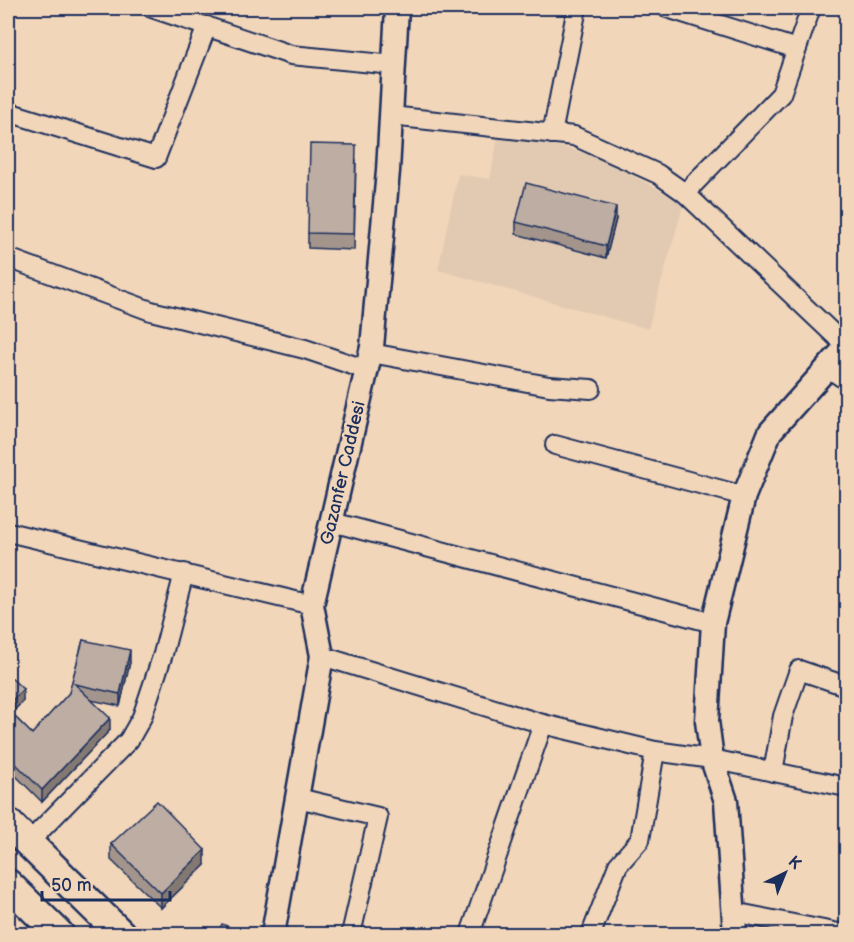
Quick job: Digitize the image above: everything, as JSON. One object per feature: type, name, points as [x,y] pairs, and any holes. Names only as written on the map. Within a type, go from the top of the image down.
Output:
[{"type":"main road","points":[[8,823],[121,934]]},
{"type":"main road","points":[[8,884],[59,934]]},
{"type":"street","points":[[152,8],[291,55],[394,65]]},
{"type":"street","name":"Gazanfer Caddesi","points":[[273,934],[322,656],[312,604],[369,361],[388,171],[397,8]]},
{"type":"street","points":[[552,134],[577,8]]},
{"type":"street","points":[[667,8],[796,49]]},
{"type":"street","points":[[685,192],[781,94],[811,8]]},
{"type":"street","points":[[8,112],[156,158],[207,26]]},
{"type":"street","points":[[391,116],[574,136],[658,174],[685,192],[846,347],[837,374],[770,432],[744,496],[713,623],[707,721],[712,759],[726,801],[735,934]]},
{"type":"street","points":[[8,258],[151,311],[305,349],[369,361],[549,386],[591,389]]},
{"type":"street","points":[[555,445],[744,496]]},
{"type":"street","points":[[332,522],[713,623]]},
{"type":"street","points":[[8,532],[312,604]]},
{"type":"street","points":[[28,843],[129,740],[142,717],[163,654],[184,573]]},
{"type":"street","points":[[322,656],[543,724],[655,751],[712,759],[846,787]]},
{"type":"street","points":[[773,772],[783,716],[799,669],[846,686]]},
{"type":"street","points":[[470,934],[543,724]]},
{"type":"street","points":[[591,934],[618,865],[640,840],[655,751]]},
{"type":"street","points":[[298,798],[378,817],[351,934]]},
{"type":"street","points":[[734,912],[844,934]]},
{"type":"shaded area","points":[[498,137],[563,147],[600,158],[684,203],[648,329],[438,270],[458,174],[490,179]]},
{"type":"building","points":[[310,144],[356,145],[354,234],[308,233]]},
{"type":"building","points":[[526,183],[616,207],[606,246],[516,222]]},
{"type":"building","points":[[83,640],[130,650],[120,694],[75,684],[110,718],[42,790],[8,756],[8,710],[32,734],[69,693]]},
{"type":"building","points":[[8,675],[23,689],[8,705]]},
{"type":"building","points":[[157,801],[205,850],[161,893],[111,844]]},
{"type":"building","points":[[222,924],[246,934],[217,934]]}]
